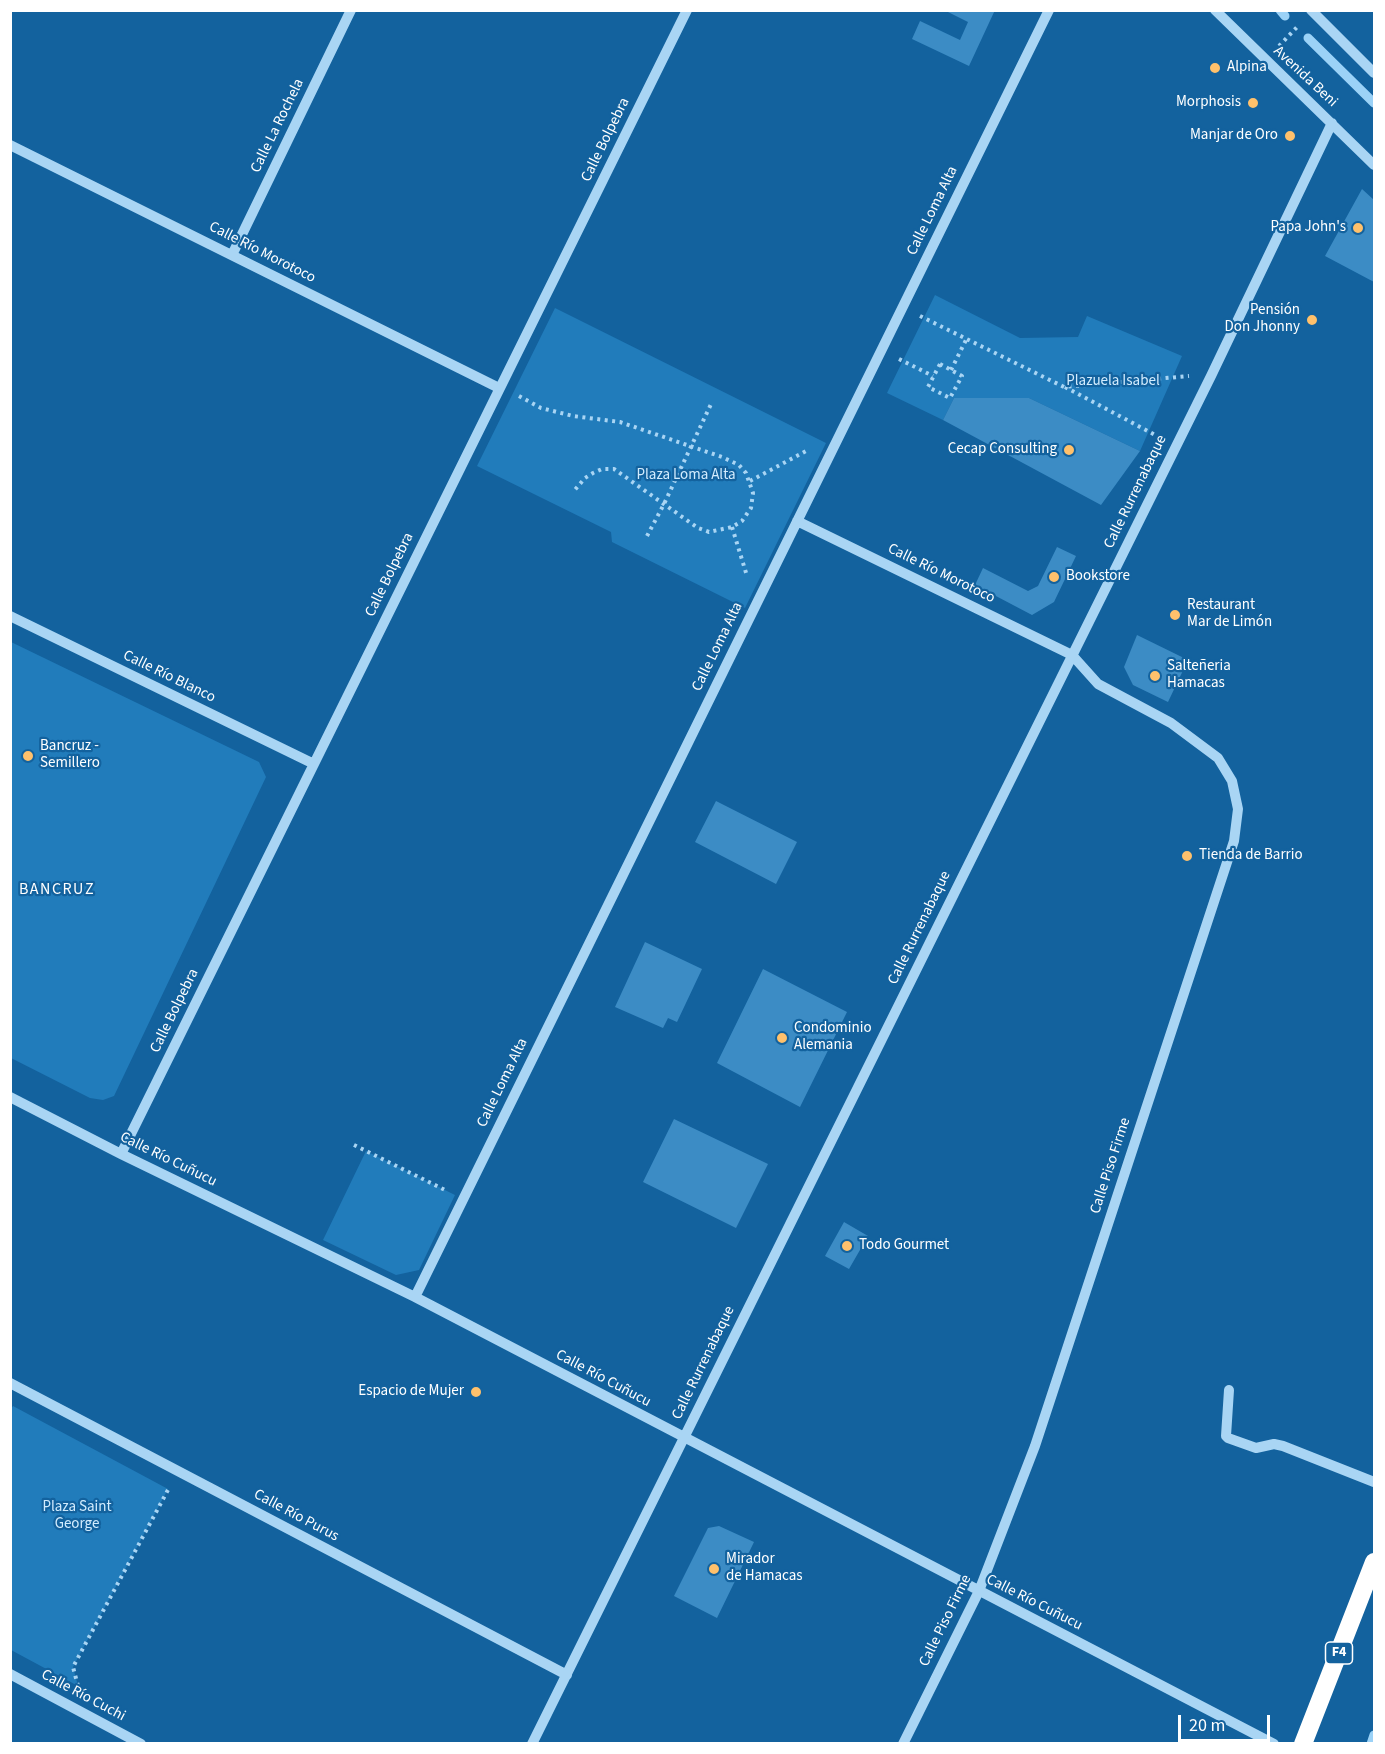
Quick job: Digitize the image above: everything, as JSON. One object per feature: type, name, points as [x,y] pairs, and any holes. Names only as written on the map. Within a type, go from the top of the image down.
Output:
[{"type":"highway","name":"F4","points":[[1303,1743],[1374,1562]]},
{"type":"street","name":"Calle La Rochela","points":[[232,255],[351,10]]},
{"type":"street","name":"Calle Bolpebra","points":[[120,1154],[687,10]]},
{"type":"street","name":"Calle Loma Alta","points":[[415,1297],[1049,10]]},
{"type":"street","name":"Avenida Beni","points":[[1215,10],[1374,165]]},
{"type":"street","points":[[1311,10],[1374,73]]},
{"type":"street","name":"Calle Rurrenabaque","points":[[532,1743],[1211,376],[1332,123]]},
{"type":"street","name":"Calle Río Morotoco","points":[[10,145],[499,388]]},
{"type":"street","name":"Calle Río Morotoco","points":[[797,521],[1072,655]]},
{"type":"street","name":"Calle Río Blanco","points":[[10,616],[314,764]]},
{"type":"street","name":"Calle Piso Firme","points":[[903,1743],[979,1591],[1038,1435],[1234,841],[1238,809],[1232,781],[1218,758],[1171,723],[1098,684],[1072,655]]},
{"type":"street","name":"Calle Río Cuñucu","points":[[10,1097],[120,1154],[415,1297],[1274,1743]]},
{"type":"street","name":"Calle Río Purus","points":[[10,1383],[567,1675]]},
{"type":"street","points":[[1229,1390],[1226,1436],[1228,1438],[1256,1448],[1274,1444],[1283,1446],[1374,1482]]},
{"type":"street","name":"Calle Río Cuchi","points":[[10,1674],[141,1743]]},
{"type":"path","points":[[1276,49],[1303,21]]},
{"type":"path","points":[[903,308],[1176,445]]},
{"type":"path","points":[[951,370],[967,339]]},
{"type":"path","points":[[882,350],[933,376]]},
{"type":"path","points":[[940,364],[962,376],[950,398],[928,387],[933,376],[940,364]]},
{"type":"path","points":[[1064,387],[1174,376],[1211,376]]},
{"type":"path","points":[[499,388],[541,408],[573,416],[620,422],[739,465],[750,481],[753,493],[751,508],[742,521],[732,527],[709,532],[698,528],[614,469],[602,469],[593,473],[585,478],[573,492]]},
{"type":"path","points":[[647,536],[712,402]]},
{"type":"path","points":[[750,481],[841,432]]},
{"type":"path","points":[[732,527],[756,605]]},
{"type":"path","points":[[354,1145],[463,1199]]},
{"type":"path","points":[[66,1704],[78,1686],[73,1667],[179,1472]]},
{"type":"green space","name":"Plazuela Isabel","points":[[935,295],[1020,338],[1078,337],[1087,316],[1182,356],[1140,451],[1029,398],[954,398],[943,420],[887,393]]},
{"type":"green space","name":"Plaza Loma Alta","points":[[555,308],[826,443],[745,608],[612,542],[611,532],[477,466]]},
{"type":"green space","points":[[11,642],[259,762],[266,777],[114,1096],[103,1100],[90,1098],[11,1058]]},
{"type":"green space","points":[[366,1151],[455,1195],[419,1270],[396,1275],[323,1240]]},
{"type":"green space","name":"Plaza Saint George","points":[[13,1406],[168,1489],[73,1667],[78,1686],[11,1650],[10,1410]]},
{"type":"building","points":[[944,10],[995,10],[969,66],[912,39],[920,21],[960,40],[968,22]]},
{"type":"building","name":"Papa John's","points":[[1362,189],[1374,200],[1374,282],[1325,256]]},
{"type":"building","name":"Cecap Consulting","points":[[954,398],[1029,398],[1140,451],[1101,505],[943,420]]},
{"type":"building","name":"Bookstore","points":[[1057,547],[1076,556],[1054,602],[1032,615],[975,585],[983,568],[1028,591],[1038,586]]},
{"type":"building","name":"Salteñeria Hamacas","points":[[1137,635],[1188,660],[1168,702],[1133,685],[1124,667]]},
{"type":"building","points":[[716,801],[797,842],[776,884],[695,842]]},
{"type":"building","points":[[645,942],[702,969],[677,1022],[668,1018],[663,1028],[615,1007]]},
{"type":"building","name":"Condominio Alemania","points":[[763,969],[847,1012],[800,1107],[717,1063]]},
{"type":"building","points":[[674,1119],[768,1164],[736,1228],[643,1182]]},
{"type":"building","name":"Todo Gourmet","points":[[844,1222],[868,1236],[849,1269],[825,1256]]},
{"type":"building","name":"Mirador de Hamacas","points":[[719,1526],[754,1542],[717,1618],[674,1596],[708,1528]]},
{"type":"waterway","points":[[1280,10],[1285,16]]},
{"type":"waterway","points":[[1308,38],[1374,103]]},
{"type":"waterway","points":[[1371,1744],[1374,1735]]},
{"type":"place","name":"Alpina","points":[[1215,68]]},
{"type":"place","name":"Morphosis","points":[[1253,103]]},
{"type":"place","name":"Manjar de Oro","points":[[1290,136]]},
{"type":"place","name":"Papa John's","points":[[1358,228]]},
{"type":"place","name":"Pensión Don Jhonny","points":[[1312,320]]},
{"type":"place","name":"Cecap Consulting","points":[[1069,450]]},
{"type":"place","name":"Bookstore","points":[[1054,577]]},
{"type":"place","name":"Restaurant Mar de Limón","points":[[1175,615]]},
{"type":"place","name":"Salteñeria Hamacas","points":[[1155,676]]},
{"type":"place","name":"Bancruz - Semillero","points":[[28,756]]},
{"type":"place","name":"Tienda de Barrio","points":[[1187,856]]},
{"type":"place","name":"Condominio Alemania","points":[[782,1038]]},
{"type":"place","name":"Todo Gourmet","points":[[847,1246]]},
{"type":"place","name":"Espacio de Mujer","points":[[476,1392]]},
{"type":"place","name":"Mirador de Hamacas","points":[[714,1569]]},
{"type":"district","name":"BANCRUZ","points":[[57,890]]}]
